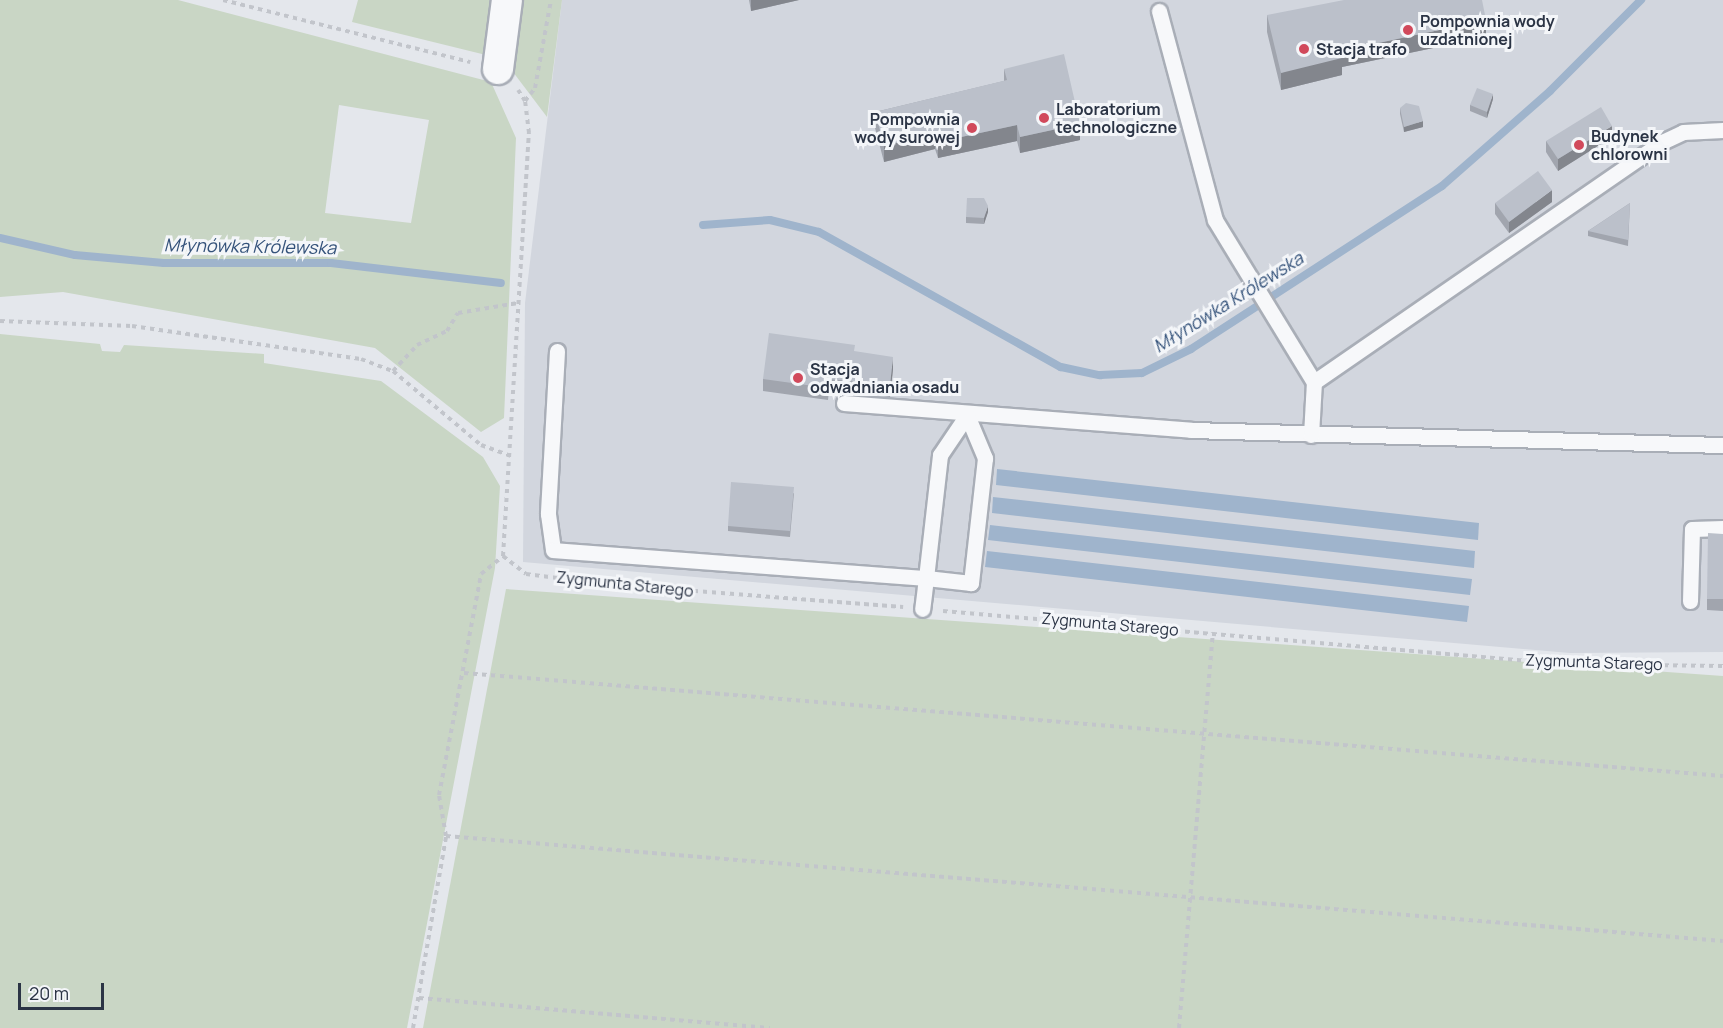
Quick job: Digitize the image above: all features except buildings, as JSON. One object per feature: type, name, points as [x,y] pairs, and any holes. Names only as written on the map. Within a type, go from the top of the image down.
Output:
[{"type":"street","points":[[498,69],[507,0]]},
{"type":"lane","points":[[1159,11],[1215,220],[1314,382],[1311,435]]},
{"type":"lane","points":[[1314,382],[1662,142],[1683,132],[1723,130]]},
{"type":"lane","points":[[556,351],[548,514],[553,550],[971,583],[985,458],[967,415]]},
{"type":"lane","points":[[844,403],[967,415],[1311,435],[1723,445]]},
{"type":"lane","points":[[922,609],[940,455],[967,415]]},
{"type":"lane","points":[[1690,601],[1692,529],[1723,528]]},
{"type":"path","points":[[223,0],[498,69],[525,101],[529,133],[518,303],[512,456],[503,556],[481,574],[439,795],[446,836],[413,1028]]},
{"type":"path","points":[[525,101],[535,88],[551,0]]},
{"type":"path","points":[[393,371],[417,345],[447,332],[458,313],[518,303]]},
{"type":"path","points":[[0,321],[132,326],[268,342],[393,371],[481,445],[512,456]]},
{"type":"path","name":"Zygmunta Starego","points":[[503,556],[526,574],[592,583],[1213,632],[1565,664],[1723,666]]},
{"type":"path","points":[[1179,1028],[1213,632]]},
{"type":"path","points":[[464,673],[1203,730],[1723,776]]},
{"type":"path","points":[[446,836],[1190,894],[1723,941]]},
{"type":"path","points":[[419,998],[770,1028]]},
{"type":"shaded area","points":[[562,0],[1723,0],[1723,652],[1570,653],[523,562],[525,303]]},
{"type":"green space","points":[[0,0],[178,0],[491,82],[516,138],[504,418],[481,432],[375,348],[63,292],[0,297]],"holes":[[[339,105],[429,120],[411,223],[325,213]]]},
{"type":"green space","points":[[358,0],[494,0],[486,55],[352,22]]},
{"type":"green space","points":[[520,0],[562,0],[547,117],[510,68]]},
{"type":"green space","points":[[0,334],[100,344],[102,351],[120,352],[124,345],[264,354],[264,363],[381,381],[483,457],[500,486],[495,568],[407,1028],[0,1028]]},
{"type":"green space","points":[[506,589],[1723,676],[1723,1028],[423,1028]]},
{"type":"water","points":[[997,469],[1479,523],[1478,540],[996,485]]},
{"type":"water","points":[[993,497],[1475,551],[1474,568],[992,513]]},
{"type":"water","points":[[990,525],[1472,579],[1470,595],[988,540]]},
{"type":"water","points":[[987,551],[1469,606],[1467,622],[985,567]]},
{"type":"waterway","name":"Młynówka Królewska","points":[[703,225],[770,220],[819,232],[1061,367],[1100,375],[1142,373],[1191,349],[1442,186],[1550,91],[1641,0]]},
{"type":"waterway","name":"Młynówka Królewska","points":[[0,238],[75,255],[164,263],[331,263],[501,283]]},
{"type":"place","name":"Pompownia wody uzdatnionej","points":[[1408,30]]},
{"type":"place","name":"Stacja trafo","points":[[1304,49]]},
{"type":"place","name":"Laboratorium technologiczne","points":[[1044,118]]},
{"type":"place","name":"Pompownia wody surowej","points":[[972,128]]},
{"type":"place","name":"Budynek chlorowni","points":[[1579,145]]},
{"type":"place","name":"Stacja odwadniania osadu","points":[[798,378]]}]
